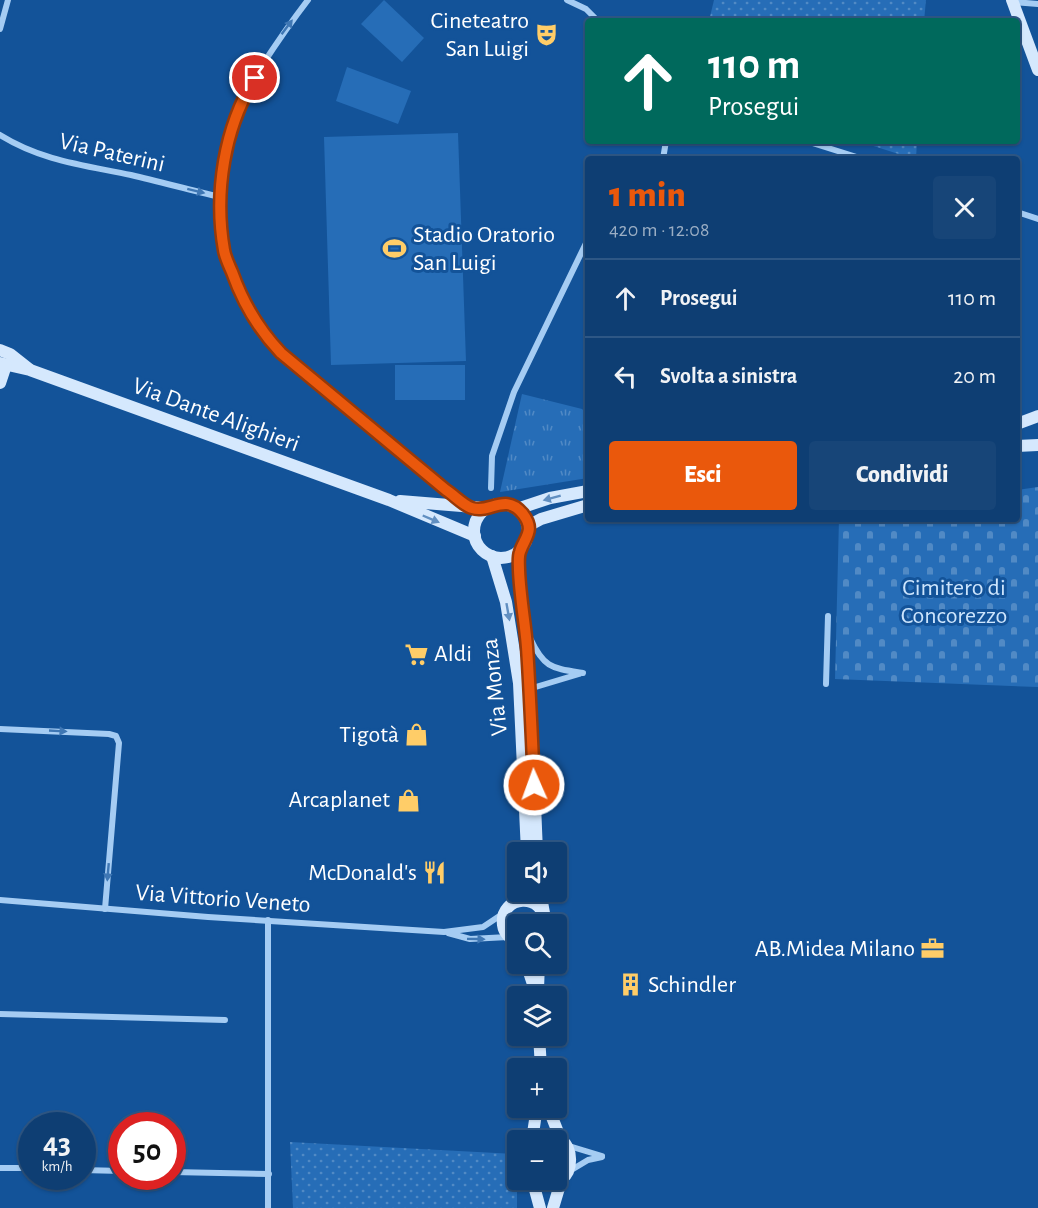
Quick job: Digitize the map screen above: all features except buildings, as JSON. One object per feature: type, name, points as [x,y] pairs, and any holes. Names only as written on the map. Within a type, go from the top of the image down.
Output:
[{"type":"main road","points":[[1012,1],[1018,18]]},
{"type":"main road","points":[[1020,22],[1038,70]]},
{"type":"main road","name":"Via Dante Alighieri","points":[[0,351],[10,354],[30,370]]},
{"type":"main road","points":[[0,383],[3,364]]},
{"type":"main road","name":"Via Dante Alighieri","points":[[3,364],[30,370],[389,500],[475,536]]},
{"type":"main road","points":[[1020,423],[1038,416]]},
{"type":"main road","points":[[1020,446],[1038,445]]},
{"type":"main road","points":[[517,509],[550,498],[585,492]]},
{"type":"main road","name":"Via Dante Alighieri","points":[[389,500],[486,508]]},
{"type":"main road","points":[[501,503],[517,509],[524,516],[528,526],[526,542],[520,550],[506,557],[492,556],[482,550],[475,536],[477,518],[486,508],[501,503]]},
{"type":"main road","points":[[528,526],[541,519],[585,506]]},
{"type":"main road","name":"Via Monza","points":[[520,550],[519,570],[530,689],[537,842]]},
{"type":"main road","name":"Via Monza","points":[[492,556],[506,602],[519,683],[526,842]]},
{"type":"main road","points":[[507,932],[503,927],[505,913],[514,902]]},
{"type":"main road","points":[[531,902],[542,910],[543,914]]},
{"type":"main road","points":[[567,1150],[571,1158],[567,1168]]},
{"type":"main road","points":[[536,1190],[540,1208]]},
{"type":"main road","points":[[553,1208],[559,1190]]},
{"type":"street","points":[[0,29],[8,0]]},
{"type":"street","points":[[308,0],[284,31],[245,93],[227,149],[220,197],[224,252],[242,299],[264,336],[281,353],[446,490],[472,508]]},
{"type":"street","points":[[567,0],[586,9],[595,18]]},
{"type":"street","points":[[1012,1],[1038,3]]},
{"type":"street","name":"Via Paterini","points":[[0,135],[22,148],[52,158],[220,197]]},
{"type":"street","points":[[816,144],[854,156]]},
{"type":"street","points":[[1020,213],[1038,219]]},
{"type":"street","points":[[491,488],[492,456],[514,392],[585,245]]},
{"type":"street","points":[[826,684],[828,616]]},
{"type":"street","points":[[525,627],[536,651],[545,663],[560,670],[583,674],[530,689]]},
{"type":"street","points":[[0,729],[116,736],[119,743],[105,909]]},
{"type":"street","name":"Via Vittorio Veneto","points":[[0,900],[444,932],[470,939],[507,942]]},
{"type":"street","name":"Via Vittorio Veneto","points":[[444,932],[483,927],[505,913]]},
{"type":"street","points":[[268,920],[268,1208]]},
{"type":"street","points":[[0,1014],[225,1020]]},
{"type":"street","points":[[567,1144],[602,1157],[588,1160],[567,1174]]},
{"type":"street","points":[[0,1167],[18,1168]]},
{"type":"street","points":[[186,1172],[268,1174]]},
{"type":"green space","points":[[384,0],[424,38],[402,62],[361,24]]},
{"type":"green space","points":[[714,0],[926,0],[924,18],[710,18]]},
{"type":"green space","points":[[347,67],[411,91],[398,124],[336,101]]},
{"type":"green space","name":"Stadio Oratorio San Luigi","points":[[458,133],[466,361],[331,365],[324,137]]},
{"type":"green space","points":[[867,144],[917,144],[916,156],[905,156]]},
{"type":"green space","points":[[395,365],[465,365],[465,400],[395,400]]},
{"type":"green space","points":[[522,394],[582,409],[585,412],[585,478],[500,492]]},
{"type":"green space","name":"Cimitero di Concorezzo","points":[[1038,487],[1038,687],[835,679],[839,522],[1020,522],[1020,490]]},
{"type":"green space","points":[[290,1142],[507,1153],[507,1190],[517,1190],[517,1208],[293,1208]]},
{"type":"place","name":"Cineteatro San Luigi","points":[[547,35]]},
{"type":"place","name":"Stadio Oratorio San Luigi","points":[[395,249]]},
{"type":"place","name":"Aldi","points":[[416,654]]},
{"type":"place","name":"Tigotà","points":[[417,735]]},
{"type":"place","name":"Arcaplanet","points":[[408,800]]},
{"type":"place","name":"McDonald's","points":[[435,873]]},
{"type":"place","name":"AB.Midea Milano","points":[[933,949]]},
{"type":"place","name":"Schindler","points":[[630,985]]},
{"type":"route","points":[[255,78],[245,93],[227,149],[220,191],[224,252],[242,299],[264,336],[281,353],[446,490],[472,508],[486,508],[501,503],[511,505],[524,516],[528,536],[520,550],[519,570],[527,645],[534,785]]}]
